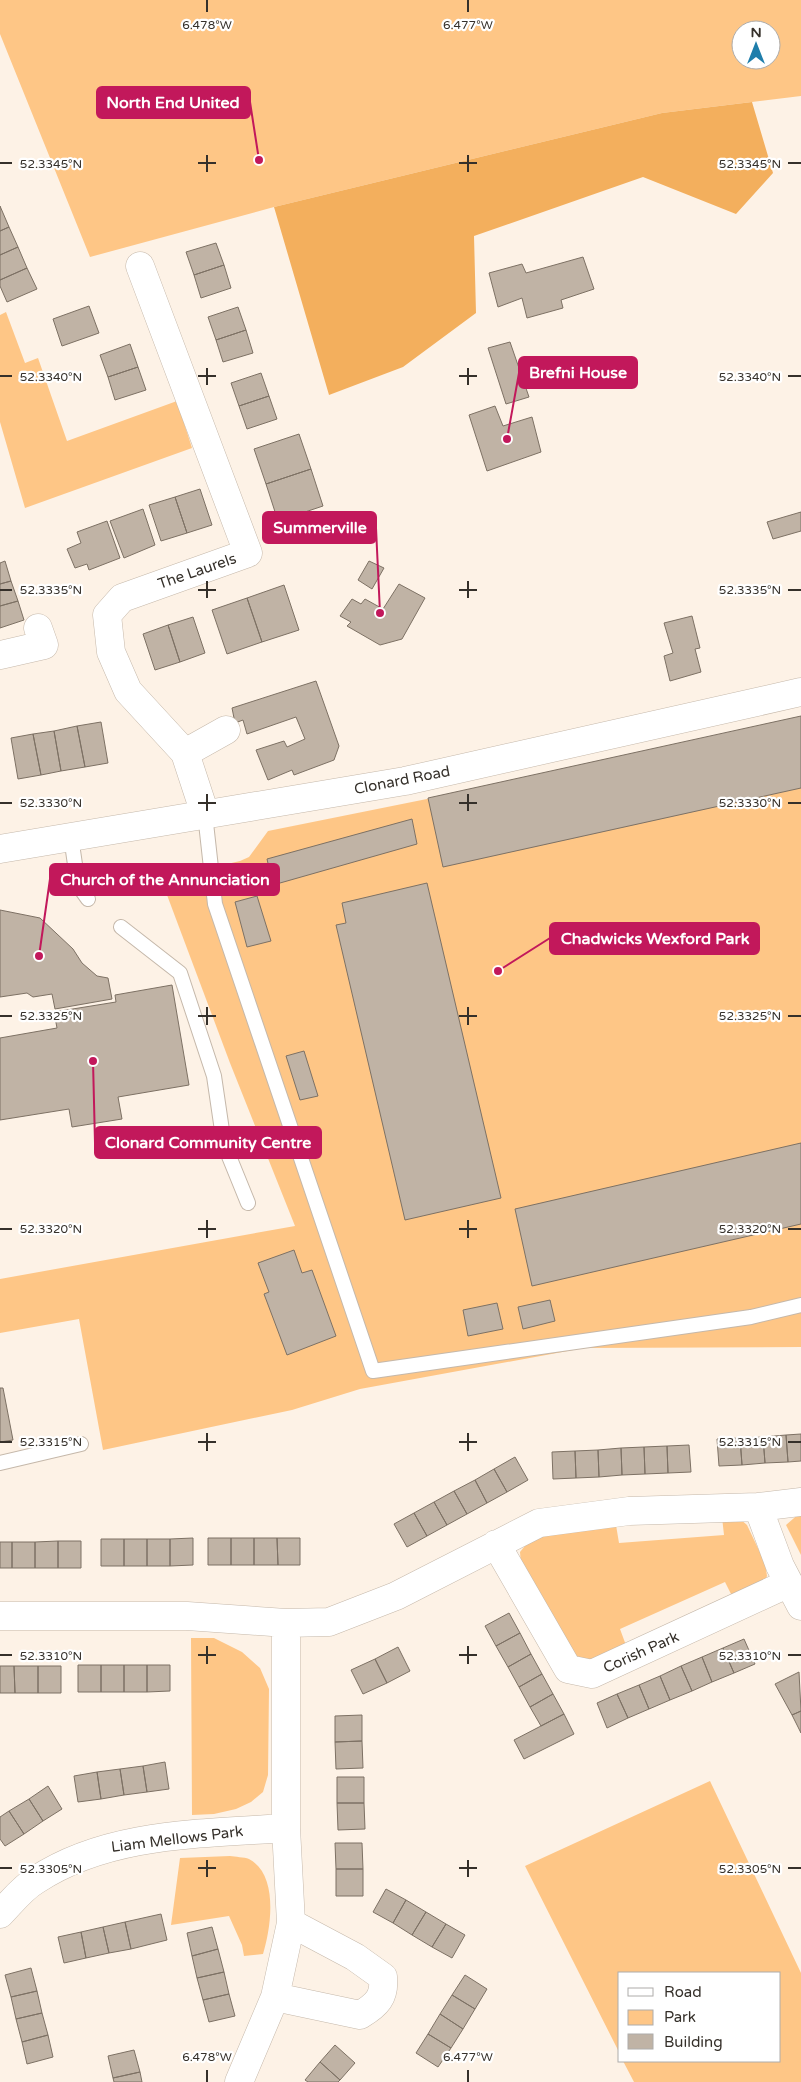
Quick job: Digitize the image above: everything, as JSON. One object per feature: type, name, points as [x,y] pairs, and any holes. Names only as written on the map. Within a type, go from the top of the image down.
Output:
[{"type":"street","name":"The Laurels","points":[[140,266],[248,553],[122,598],[107,615],[111,652],[128,691],[185,753],[205,814]]},
{"type":"street","points":[[0,655],[44,645],[38,628]]},
{"type":"street","name":"Clonard Road","points":[[0,849],[405,781],[801,692]]},
{"type":"street","points":[[185,753],[226,730]]},
{"type":"street","points":[[0,1616],[186,1616],[286,1623],[329,1622],[396,1596],[539,1523],[629,1511],[669,1515],[801,1502]]},
{"type":"street","name":"Corish Park","points":[[496,1544],[568,1669],[592,1674],[673,1633],[795,1595],[758,1507]]},
{"type":"street","points":[[239,2082],[275,1997],[291,1923],[286,1828],[286,1623]]},
{"type":"street","name":"Liam Mellows Park","points":[[0,1914],[34,1880],[107,1847],[189,1835],[286,1828]]},
{"type":"street","points":[[275,1997],[360,2015],[372,2008],[381,1999],[384,1988],[383,1977],[356,1957],[291,1923]]},
{"type":"lane","points":[[205,814],[215,904],[374,1371],[751,1317],[801,1305]]},
{"type":"lane","points":[[71,837],[78,884],[88,899]]},
{"type":"lane","points":[[121,927],[180,973],[214,1076],[224,1144],[248,1203]]},
{"type":"lane","points":[[0,1463],[81,1444]]},
{"type":"green space","points":[[0,0],[801,0],[801,96],[662,113],[274,207],[90,257],[0,34]]},
{"type":"green space","points":[[6,312],[25,363],[38,358],[67,441],[177,401],[192,448],[25,508],[0,422],[0,315]]},
{"type":"green space","points":[[801,718],[801,1347],[584,1348],[360,1389],[292,1410],[103,1450],[79,1319],[0,1333],[0,1279],[295,1226],[230,1063],[161,879],[163,874],[176,876],[240,861],[249,857],[268,831],[665,751]]},
{"type":"green space","points":[[801,1512],[801,1555],[786,1525]]},
{"type":"green space","points":[[722,1517],[739,1518],[747,1525],[765,1563],[767,1576],[762,1587],[734,1600],[725,1582],[620,1629],[627,1648],[604,1659],[577,1659],[521,1564],[520,1552],[533,1536],[616,1525],[619,1543],[724,1535]]},
{"type":"green space","points":[[191,1638],[214,1638],[242,1652],[260,1668],[269,1689],[268,1775],[263,1792],[251,1802],[236,1809],[214,1814],[192,1815]]},
{"type":"green space","points":[[710,1781],[801,1973],[801,2082],[634,2082],[624,2062],[781,2062],[781,1972],[618,1972],[618,2050],[525,1866]]},
{"type":"green space","points":[[230,1856],[249,1859],[259,1867],[265,1877],[269,1889],[270,1917],[263,1954],[244,1956],[242,1945],[229,1916],[171,1925],[180,1858]]},
{"type":"shaded area","points":[[752,102],[773,173],[736,214],[643,177],[474,236],[476,313],[403,367],[329,395],[274,207],[662,113]]},
{"type":"building","points":[[0,206],[9,227],[0,231]]},
{"type":"building","points":[[9,227],[18,247],[0,255],[0,231]]},
{"type":"building","points":[[216,243],[224,265],[194,275],[186,252]]},
{"type":"building","points":[[18,247],[27,268],[0,280],[0,255]]},
{"type":"building","points":[[583,257],[594,289],[561,300],[563,308],[527,318],[522,298],[498,307],[489,273],[522,264],[526,273]]},
{"type":"building","points":[[224,265],[231,288],[201,298],[194,275]]},
{"type":"building","points":[[27,268],[37,289],[7,302],[0,286],[0,280]]},
{"type":"building","points":[[89,306],[99,333],[62,346],[53,319]]},
{"type":"building","points":[[238,307],[246,330],[216,340],[208,317]]},
{"type":"building","points":[[246,330],[253,353],[223,362],[216,340]]},
{"type":"building","points":[[510,342],[529,397],[506,404],[488,348]]},
{"type":"building","points":[[130,344],[138,367],[108,377],[100,355]]},
{"type":"building","points":[[138,367],[146,390],[115,400],[108,377]]},
{"type":"building","points":[[261,373],[269,396],[239,406],[231,383]]},
{"type":"building","points":[[269,396],[277,419],[247,429],[239,406]]},
{"type":"building","points":[[495,406],[503,426],[532,417],[541,452],[487,471],[469,415]]},
{"type":"building","points":[[299,434],[311,469],[266,484],[254,449]]},
{"type":"building","points":[[311,469],[323,506],[278,521],[266,484]]},
{"type":"building","points":[[200,489],[212,525],[187,533],[175,497]]},
{"type":"building","points":[[175,497],[187,533],[161,541],[149,505]]},
{"type":"building","points":[[143,509],[155,545],[124,558],[110,521]]},
{"type":"building","points":[[801,512],[801,531],[773,539],[767,522]]},
{"type":"building","points":[[107,521],[120,558],[89,570],[87,564],[75,568],[67,549],[81,543],[77,532]]},
{"type":"building","points":[[5,561],[11,581],[0,584],[0,563]]},
{"type":"building","points":[[369,561],[384,568],[372,589],[358,580]]},
{"type":"building","points":[[11,581],[18,601],[0,606],[0,584]]},
{"type":"building","points":[[399,584],[425,598],[402,639],[380,645],[347,626],[351,622],[340,616],[352,599],[361,604],[365,599],[383,609]]},
{"type":"building","points":[[284,585],[299,630],[262,642],[247,598]]},
{"type":"building","points":[[247,598],[262,642],[227,654],[212,610]]},
{"type":"building","points":[[18,601],[24,620],[0,628],[0,606]]},
{"type":"building","points":[[692,616],[700,648],[695,649],[701,672],[670,681],[664,656],[673,653],[664,623]]},
{"type":"building","points":[[193,617],[205,653],[180,662],[168,625]]},
{"type":"building","points":[[168,625],[180,662],[155,670],[143,634]]},
{"type":"building","points":[[316,681],[339,746],[334,760],[294,775],[292,770],[268,780],[256,750],[284,741],[287,747],[305,739],[296,717],[247,734],[243,720],[235,723],[232,708]]},
{"type":"building","points":[[801,716],[801,788],[443,867],[428,798]]},
{"type":"building","points":[[101,722],[108,763],[85,767],[77,726]]},
{"type":"building","points":[[77,726],[85,767],[61,771],[54,731]]},
{"type":"building","points":[[54,731],[61,771],[41,775],[33,734]]},
{"type":"building","points":[[33,734],[41,775],[18,779],[11,738]]},
{"type":"building","points":[[412,819],[417,844],[273,885],[267,859]]},
{"type":"building","points":[[427,883],[501,1198],[405,1220],[336,925],[346,923],[342,903]]},
{"type":"building","points":[[257,896],[271,941],[247,947],[235,902]]},
{"type":"building","points":[[0,910],[40,918],[73,949],[82,963],[97,976],[108,978],[112,999],[55,1009],[52,994],[33,997],[27,993],[0,997]]},
{"type":"building","points":[[172,985],[189,1085],[118,1097],[122,1119],[72,1127],[69,1109],[0,1120],[0,1038],[57,1028],[54,1012],[116,1002],[115,995]]},
{"type":"building","points":[[304,1051],[318,1096],[300,1100],[286,1056]]},
{"type":"building","points":[[801,1143],[801,1224],[532,1286],[515,1209]]},
{"type":"building","points":[[294,1250],[302,1273],[312,1270],[336,1336],[287,1355],[264,1294],[269,1292],[258,1263]]},
{"type":"building","points":[[550,1300],[555,1321],[523,1329],[518,1307]]},
{"type":"building","points":[[497,1303],[503,1329],[468,1336],[463,1310]]},
{"type":"building","points":[[0,1388],[3,1388],[13,1440],[0,1442]]},
{"type":"building","points":[[801,1434],[801,1461],[788,1462],[786,1435]]},
{"type":"building","points":[[786,1435],[788,1462],[765,1463],[763,1437]]},
{"type":"building","points":[[763,1437],[765,1463],[742,1465],[740,1438]]},
{"type":"building","points":[[740,1438],[742,1465],[719,1466],[717,1439]]},
{"type":"building","points":[[689,1445],[691,1472],[668,1473],[667,1446]]},
{"type":"building","points":[[667,1446],[668,1473],[645,1474],[644,1447]]},
{"type":"building","points":[[644,1447],[645,1474],[622,1475],[621,1448]]},
{"type":"building","points":[[621,1448],[622,1475],[599,1477],[598,1450]]},
{"type":"building","points":[[598,1450],[599,1477],[576,1478],[575,1451]]},
{"type":"building","points":[[575,1451],[576,1478],[553,1479],[552,1452]]},
{"type":"building","points":[[515,1457],[528,1480],[507,1492],[494,1469]]},
{"type":"building","points":[[494,1469],[507,1492],[487,1503],[475,1480]]},
{"type":"building","points":[[475,1480],[487,1503],[467,1514],[454,1491]]},
{"type":"building","points":[[454,1491],[467,1514],[447,1525],[434,1502]]},
{"type":"building","points":[[434,1502],[447,1525],[427,1536],[414,1513]]},
{"type":"building","points":[[414,1513],[427,1536],[407,1547],[394,1524]]},
{"type":"building","points":[[193,1538],[193,1565],[170,1566],[170,1539]]},
{"type":"building","points":[[208,1538],[231,1538],[231,1565],[208,1565]]},
{"type":"building","points":[[231,1538],[254,1538],[254,1565],[231,1565]]},
{"type":"building","points":[[254,1538],[277,1538],[278,1565],[254,1565]]},
{"type":"building","points":[[277,1538],[300,1538],[300,1565],[278,1565]]},
{"type":"building","points":[[101,1539],[124,1539],[124,1566],[101,1566]]},
{"type":"building","points":[[124,1539],[147,1539],[147,1566],[124,1566]]},
{"type":"building","points":[[147,1539],[170,1539],[170,1566],[147,1566]]},
{"type":"building","points":[[58,1541],[81,1541],[81,1568],[58,1568]]},
{"type":"building","points":[[58,1541],[58,1568],[35,1568],[35,1542]]},
{"type":"building","points":[[0,1542],[12,1542],[12,1568],[0,1568]]},
{"type":"building","points":[[12,1542],[35,1542],[35,1568],[12,1568]]},
{"type":"building","points":[[509,1613],[520,1633],[496,1646],[485,1626]]},
{"type":"building","points":[[520,1633],[531,1654],[508,1667],[496,1646]]},
{"type":"building","points":[[744,1639],[755,1664],[734,1673],[723,1648]]},
{"type":"building","points":[[398,1647],[410,1671],[387,1683],[375,1659]]},
{"type":"building","points":[[723,1648],[734,1673],[712,1682],[702,1657]]},
{"type":"building","points":[[531,1654],[542,1674],[519,1687],[508,1667]]},
{"type":"building","points":[[702,1657],[712,1682],[692,1691],[681,1666]]},
{"type":"building","points":[[375,1659],[387,1683],[363,1694],[351,1670]]},
{"type":"building","points":[[78,1665],[101,1665],[101,1692],[78,1692]]},
{"type":"building","points":[[101,1665],[124,1665],[124,1692],[101,1692]]},
{"type":"building","points":[[124,1665],[147,1665],[147,1692],[124,1692]]},
{"type":"building","points":[[147,1665],[170,1665],[170,1691],[147,1692]]},
{"type":"building","points":[[0,1666],[14,1666],[15,1693],[0,1693]]},
{"type":"building","points":[[14,1666],[38,1666],[38,1693],[15,1693]]},
{"type":"building","points":[[38,1666],[61,1666],[61,1693],[38,1693]]},
{"type":"building","points":[[681,1666],[692,1691],[670,1700],[660,1676]]},
{"type":"building","points":[[799,1672],[801,1711],[792,1715],[775,1684]]},
{"type":"building","points":[[542,1674],[553,1694],[530,1707],[519,1687]]},
{"type":"building","points":[[660,1676],[670,1700],[649,1709],[639,1685]]},
{"type":"building","points":[[639,1685],[649,1709],[628,1718],[617,1694]]},
{"type":"building","points":[[553,1694],[564,1714],[541,1726],[530,1707]]},
{"type":"building","points":[[617,1694],[628,1718],[607,1728],[597,1703]]},
{"type":"building","points":[[801,1711],[801,1733],[792,1715]]},
{"type":"building","points":[[564,1714],[574,1734],[524,1759],[514,1740]]},
{"type":"building","points":[[362,1715],[362,1741],[335,1742],[335,1716]]},
{"type":"building","points":[[362,1741],[363,1768],[336,1769],[335,1742]]},
{"type":"building","points":[[165,1762],[169,1789],[147,1792],[143,1766]]},
{"type":"building","points":[[143,1766],[147,1792],[124,1795],[120,1769]]},
{"type":"building","points":[[120,1769],[124,1795],[101,1799],[97,1772]]},
{"type":"building","points":[[97,1772],[101,1799],[78,1802],[74,1776]]},
{"type":"building","points":[[337,1777],[364,1777],[364,1803],[337,1803]]},
{"type":"building","points":[[48,1786],[62,1809],[43,1821],[29,1799]]},
{"type":"building","points":[[29,1799],[43,1821],[24,1834],[9,1811]]},
{"type":"building","points":[[337,1803],[364,1803],[365,1829],[338,1830]]},
{"type":"building","points":[[9,1811],[24,1834],[5,1846],[0,1839],[0,1817]]},
{"type":"building","points":[[335,1843],[362,1843],[363,1869],[336,1869]]},
{"type":"building","points":[[336,1869],[363,1869],[363,1896],[336,1896]]},
{"type":"building","points":[[386,1889],[406,1900],[393,1923],[373,1912]]},
{"type":"building","points":[[406,1900],[426,1912],[412,1935],[393,1923]]},
{"type":"building","points":[[426,1912],[446,1924],[432,1947],[412,1935]]},
{"type":"building","points":[[161,1914],[167,1940],[131,1949],[125,1922]]},
{"type":"building","points":[[125,1922],[131,1949],[109,1953],[103,1927]]},
{"type":"building","points":[[446,1924],[465,1935],[452,1958],[432,1947]]},
{"type":"building","points":[[103,1927],[109,1953],[86,1958],[81,1932]]},
{"type":"building","points":[[212,1927],[218,1949],[192,1956],[187,1933]]},
{"type":"building","points":[[81,1932],[86,1958],[64,1963],[58,1937]]},
{"type":"building","points":[[218,1949],[224,1972],[197,1978],[192,1956]]},
{"type":"building","points":[[31,1968],[37,1991],[11,1997],[5,1975]]},
{"type":"building","points":[[224,1972],[229,1994],[203,2000],[197,1978]]},
{"type":"building","points":[[465,1975],[487,1989],[475,2009],[452,1995]]},
{"type":"building","points":[[37,1991],[42,2013],[16,2019],[11,1997]]},
{"type":"building","points":[[229,1994],[235,2016],[209,2022],[203,2000]]},
{"type":"building","points":[[452,1995],[475,2009],[463,2029],[440,2014]]},
{"type":"building","points":[[42,2013],[48,2035],[22,2042],[16,2019]]},
{"type":"building","points":[[440,2014],[463,2029],[451,2048],[428,2034]]},
{"type":"building","points":[[428,2034],[451,2048],[438,2067],[416,2053]]},
{"type":"building","points":[[48,2035],[53,2057],[27,2064],[22,2042]]},
{"type":"building","points":[[335,2045],[355,2063],[340,2080],[320,2062]]},
{"type":"building","points":[[134,2050],[140,2072],[113,2078],[108,2056]]},
{"type":"building","points":[[320,2062],[340,2080],[338,2082],[308,2082],[305,2080]]},
{"type":"building","points":[[140,2072],[142,2082],[114,2082],[113,2078]]},
{"type":"place","name":"North End United","points":[[259,160]]},
{"type":"place","name":"Brefni House","points":[[507,439]]},
{"type":"place","name":"Summerville","points":[[380,613]]},
{"type":"place","name":"Church of the Annunciation","points":[[39,956]]},
{"type":"place","name":"Chadwicks Wexford Park","points":[[498,971]]},
{"type":"place","name":"Clonard Community Centre","points":[[93,1061]]}]
